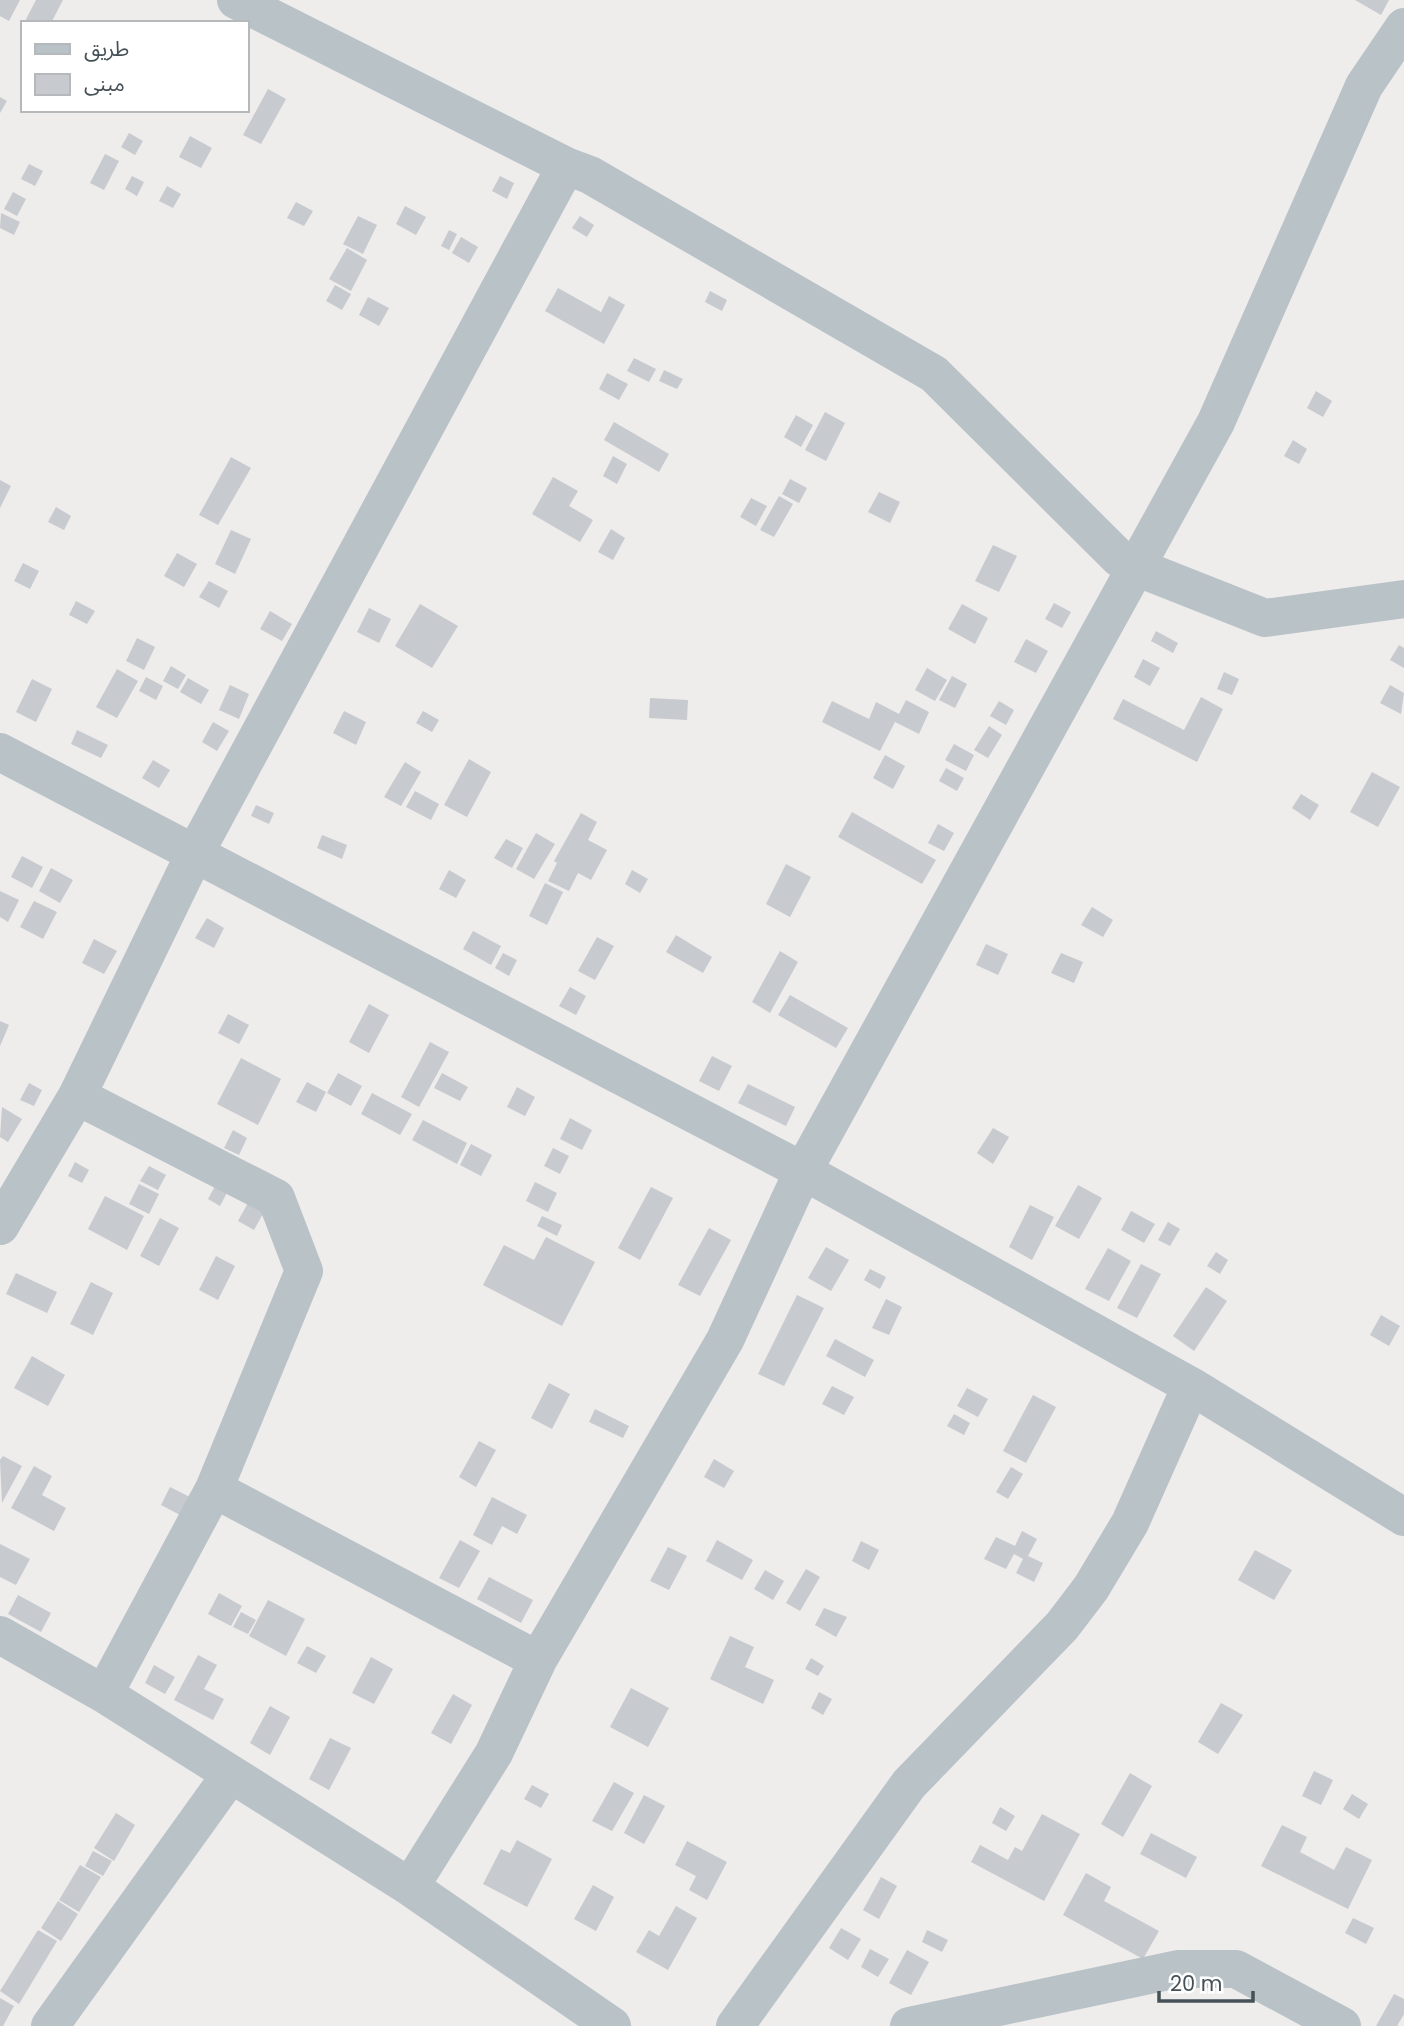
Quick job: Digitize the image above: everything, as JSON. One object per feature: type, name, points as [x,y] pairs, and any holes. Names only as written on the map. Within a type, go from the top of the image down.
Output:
[{"type":"street","points":[[236,0],[566,166],[590,175],[934,374],[1119,558],[1136,567],[1265,618],[1404,599]]},
{"type":"street","points":[[410,1887],[494,1753],[538,1660],[725,1340],[803,1171],[1216,422],[1364,86],[1404,27]]},
{"type":"street","points":[[0,1226],[77,1096],[194,855],[566,166]]},
{"type":"street","points":[[0,752],[803,1171],[1191,1386],[1400,1507]]},
{"type":"street","points":[[77,1096],[276,1198],[304,1271],[214,1489],[104,1694]]},
{"type":"street","points":[[735,2026],[909,1784],[1062,1626],[1091,1588],[1130,1523],[1191,1386]]},
{"type":"street","points":[[214,1489],[538,1660]]},
{"type":"street","points":[[0,1635],[104,1694],[410,1887],[612,2026]]},
{"type":"street","points":[[50,2026],[231,1774]]},
{"type":"street","points":[[909,2026],[1178,1969],[1236,1969],[1342,2026]]},
{"type":"building","points":[[0,0],[20,0],[9,21],[0,16]]},
{"type":"building","points":[[36,0],[63,0],[52,21],[25,21]]},
{"type":"building","points":[[1355,0],[1389,0],[1381,15]]},
{"type":"building","points":[[268,89],[286,99],[261,144],[243,135]]},
{"type":"building","points":[[0,97],[7,101],[0,113]]},
{"type":"building","points":[[129,133],[143,141],[135,155],[121,147]]},
{"type":"building","points":[[190,136],[212,148],[201,168],[179,157]]},
{"type":"building","points":[[105,154],[119,161],[104,190],[90,183]]},
{"type":"building","points":[[29,164],[43,171],[35,186],[21,179]]},
{"type":"building","points":[[132,176],[144,182],[137,196],[125,189]]},
{"type":"building","points":[[500,176],[514,183],[507,199],[492,191]]},
{"type":"building","points":[[167,186],[181,194],[173,208],[159,201]]},
{"type":"building","points":[[13,192],[26,199],[17,216],[4,209]]},
{"type":"building","points":[[296,202],[313,211],[304,226],[287,218]]},
{"type":"building","points":[[405,206],[426,217],[416,235],[396,224]]},
{"type":"building","points":[[1,213],[20,222],[14,235],[0,228]]},
{"type":"building","points":[[358,216],[377,225],[363,254],[343,244]]},
{"type":"building","points":[[580,216],[594,225],[587,237],[572,228]]},
{"type":"building","points":[[449,230],[457,234],[449,250],[441,246]]},
{"type":"building","points":[[461,237],[478,247],[469,263],[452,253]]},
{"type":"building","points":[[347,248],[367,260],[351,291],[329,279]]},
{"type":"building","points":[[335,285],[351,294],[342,310],[326,301]]},
{"type":"building","points":[[558,288],[601,312],[609,296],[625,305],[604,344],[545,311]]},
{"type":"building","points":[[710,291],[727,300],[722,311],[705,302]]},
{"type":"building","points":[[368,297],[389,308],[379,326],[359,315]]},
{"type":"building","points":[[634,358],[656,369],[649,382],[627,371]]},
{"type":"building","points":[[664,370],[683,379],[677,389],[659,381]]},
{"type":"building","points":[[607,373],[628,384],[619,400],[599,389]]},
{"type":"building","points":[[1316,391],[1332,401],[1323,417],[1307,408]]},
{"type":"building","points":[[825,412],[845,423],[826,461],[805,450]]},
{"type":"building","points":[[796,415],[813,425],[801,447],[784,437]]},
{"type":"building","points":[[614,422],[669,454],[659,472],[604,440]]},
{"type":"building","points":[[1293,440],[1307,449],[1299,464],[1284,456]]},
{"type":"building","points":[[613,456],[627,464],[617,484],[603,476]]},
{"type":"building","points":[[231,457],[251,468],[218,525],[199,515]]},
{"type":"building","points":[[553,477],[578,491],[569,506],[593,520],[580,542],[532,514]]},
{"type":"building","points":[[790,479],[807,488],[799,503],[782,494]]},
{"type":"building","points":[[0,480],[11,486],[0,508]]},
{"type":"building","points":[[879,492],[900,502],[890,523],[868,512]]},
{"type":"building","points":[[779,496],[793,504],[774,537],[760,530]]},
{"type":"building","points":[[751,498],[767,506],[756,526],[740,517]]},
{"type":"building","points":[[56,507],[71,516],[64,530],[48,522]]},
{"type":"building","points":[[611,529],[625,538],[613,560],[598,552]]},
{"type":"building","points":[[231,530],[251,539],[235,574],[215,564]]},
{"type":"building","points":[[993,545],[1017,556],[999,592],[975,581]]},
{"type":"building","points":[[177,553],[197,564],[184,587],[164,576]]},
{"type":"building","points":[[23,563],[39,571],[30,589],[14,581]]},
{"type":"building","points":[[209,581],[228,591],[219,608],[199,597]]},
{"type":"building","points":[[76,601],[95,611],[87,624],[69,615]]},
{"type":"building","points":[[1054,603],[1071,612],[1062,628],[1045,619]]},
{"type":"building","points":[[420,604],[458,626],[432,668],[395,646]]},
{"type":"building","points":[[962,604],[988,618],[975,644],[948,629]]},
{"type":"building","points":[[369,608],[391,619],[379,643],[357,632]]},
{"type":"building","points":[[270,611],[292,624],[282,641],[260,629]]},
{"type":"building","points":[[1156,631],[1178,643],[1173,653],[1151,641]]},
{"type":"building","points":[[137,638],[155,647],[144,670],[126,661]]},
{"type":"building","points":[[1026,639],[1048,651],[1036,673],[1014,662]]},
{"type":"building","points":[[1399,645],[1404,648],[1404,668],[1390,660]]},
{"type":"building","points":[[1143,659],[1160,668],[1150,686],[1134,677]]},
{"type":"building","points":[[171,666],[186,675],[178,689],[163,681]]},
{"type":"building","points":[[927,668],[947,680],[935,701],[915,690]]},
{"type":"building","points":[[117,669],[138,681],[117,718],[96,707]]},
{"type":"building","points":[[1224,672],[1239,679],[1232,695],[1217,689]]},
{"type":"building","points":[[952,676],[967,684],[955,708],[939,700]]},
{"type":"building","points":[[146,677],[163,686],[156,700],[139,691]]},
{"type":"building","points":[[188,678],[209,690],[201,704],[180,692]]},
{"type":"building","points":[[32,679],[52,689],[36,722],[16,712]]},
{"type":"building","points":[[230,685],[249,694],[239,719],[219,710]]},
{"type":"building","points":[[1390,685],[1404,693],[1401,714],[1380,703]]},
{"type":"building","points":[[1201,697],[1223,709],[1197,762],[1113,719],[1123,699],[1184,730]]},
{"type":"building","points":[[650,698],[688,700],[687,720],[649,718]]},
{"type":"building","points":[[906,700],[929,712],[919,734],[895,722],[880,751],[822,722],[832,701],[869,719],[876,702],[899,714]]},
{"type":"building","points":[[999,701],[1014,710],[1006,725],[990,716]]},
{"type":"building","points":[[344,711],[366,722],[356,745],[333,733]]},
{"type":"building","points":[[423,711],[439,720],[432,732],[416,723]]},
{"type":"building","points":[[213,722],[229,731],[217,751],[202,742]]},
{"type":"building","points":[[989,726],[1002,735],[988,758],[974,750]]},
{"type":"building","points":[[77,730],[108,745],[101,758],[71,744]]},
{"type":"building","points":[[954,744],[974,755],[966,771],[945,760]]},
{"type":"building","points":[[885,755],[905,766],[893,789],[873,778]]},
{"type":"building","points":[[469,759],[491,772],[467,817],[444,805]]},
{"type":"building","points":[[153,760],[170,770],[159,788],[142,778]]},
{"type":"building","points":[[405,762],[421,772],[401,806],[384,797]]},
{"type":"building","points":[[946,768],[964,778],[957,791],[939,781]]},
{"type":"building","points":[[1372,772],[1400,787],[1378,827],[1350,812]]},
{"type":"building","points":[[415,791],[439,804],[431,820],[406,807]]},
{"type":"building","points":[[1301,794],[1319,805],[1310,820],[1292,808]]},
{"type":"building","points":[[256,805],[274,813],[269,824],[251,816]]},
{"type":"building","points":[[852,812],[936,860],[922,884],[838,837]]},
{"type":"building","points":[[581,813],[597,822],[588,840],[607,850],[591,880],[578,873],[569,891],[548,881],[557,863],[554,861]]},
{"type":"building","points":[[938,824],[954,833],[944,851],[928,843]]},
{"type":"building","points":[[536,833],[555,844],[534,879],[516,869]]},
{"type":"building","points":[[322,835],[347,845],[342,859],[317,848]]},
{"type":"building","points":[[506,839],[523,848],[512,868],[494,858]]},
{"type":"building","points":[[22,856],[43,867],[32,888],[11,877]]},
{"type":"building","points":[[786,864],[811,877],[790,917],[766,904]]},
{"type":"building","points":[[51,868],[73,880],[60,903],[39,891]]},
{"type":"building","points":[[449,870],[466,880],[456,898],[439,889]]},
{"type":"building","points":[[632,870],[648,879],[640,893],[625,884]]},
{"type":"building","points":[[545,883],[563,892],[547,925],[529,916]]},
{"type":"building","points":[[0,891],[19,900],[8,922],[0,917]]},
{"type":"building","points":[[34,901],[57,912],[43,939],[20,927]]},
{"type":"building","points":[[1092,907],[1113,920],[1103,937],[1081,925]]},
{"type":"building","points":[[207,918],[224,928],[214,948],[195,938]]},
{"type":"building","points":[[473,931],[501,946],[491,965],[463,949]]},
{"type":"building","points":[[676,935],[712,957],[703,973],[666,952]]},
{"type":"building","points":[[597,937],[614,946],[595,980],[578,971]]},
{"type":"building","points":[[94,939],[117,951],[104,974],[82,963]]},
{"type":"building","points":[[986,944],[1008,954],[998,975],[976,965]]},
{"type":"building","points":[[780,951],[798,962],[770,1013],[752,1002]]},
{"type":"building","points":[[503,953],[517,960],[509,976],[495,968]]},
{"type":"building","points":[[1061,953],[1083,962],[1074,983],[1051,973]]},
{"type":"building","points":[[570,987],[586,996],[576,1015],[559,1006]]},
{"type":"building","points":[[790,995],[848,1028],[836,1048],[778,1015]]},
{"type":"building","points":[[369,1004],[389,1015],[369,1053],[349,1042]]},
{"type":"building","points":[[228,1014],[249,1025],[239,1044],[218,1033]]},
{"type":"building","points":[[0,1021],[9,1025],[0,1046]]},
{"type":"building","points":[[430,1042],[449,1052],[419,1107],[401,1097]]},
{"type":"building","points":[[712,1056],[732,1066],[719,1091],[699,1081]]},
{"type":"building","points":[[241,1058],[281,1079],[258,1125],[217,1104]]},
{"type":"building","points":[[338,1073],[362,1086],[351,1106],[327,1093]]},
{"type":"building","points":[[442,1073],[468,1087],[460,1101],[434,1088]]},
{"type":"building","points":[[307,1082],[326,1092],[316,1112],[296,1102]]},
{"type":"building","points":[[29,1083],[42,1090],[34,1106],[20,1100]]},
{"type":"building","points":[[748,1084],[795,1107],[786,1126],[738,1103]]},
{"type":"building","points":[[517,1087],[535,1097],[525,1116],[507,1107]]},
{"type":"building","points":[[372,1093],[412,1114],[400,1135],[361,1114]]},
{"type":"building","points":[[2,1107],[22,1119],[8,1142],[0,1137]]},
{"type":"building","points":[[570,1118],[592,1130],[582,1150],[560,1139]]},
{"type":"building","points":[[423,1120],[467,1143],[457,1164],[412,1140]]},
{"type":"building","points":[[993,1128],[1009,1137],[993,1164],[977,1153]]},
{"type":"building","points":[[233,1130],[247,1138],[239,1155],[224,1148]]},
{"type":"building","points":[[471,1144],[492,1155],[481,1176],[460,1165]]},
{"type":"building","points":[[553,1148],[569,1156],[560,1174],[544,1166]]},
{"type":"building","points":[[75,1162],[89,1170],[82,1183],[68,1176]]},
{"type":"building","points":[[149,1166],[166,1175],[158,1190],[140,1181]]},
{"type":"building","points":[[220,1177],[232,1183],[220,1206],[208,1199]]},
{"type":"building","points":[[535,1182],[557,1193],[548,1212],[526,1201]]},
{"type":"building","points":[[139,1184],[159,1194],[149,1214],[129,1204]]},
{"type":"building","points":[[1078,1185],[1102,1198],[1079,1239],[1055,1226]]},
{"type":"building","points":[[651,1187],[673,1198],[640,1260],[618,1248]]},
{"type":"building","points":[[105,1196],[144,1216],[127,1250],[88,1229]]},
{"type":"building","points":[[248,1203],[264,1212],[254,1230],[238,1221]]},
{"type":"building","points":[[1030,1205],[1054,1217],[1032,1260],[1009,1247]]},
{"type":"building","points":[[1131,1211],[1155,1224],[1144,1243],[1121,1230]]},
{"type":"building","points":[[542,1216],[562,1225],[557,1236],[537,1226]]},
{"type":"building","points":[[160,1218],[179,1228],[159,1266],[140,1256]]},
{"type":"building","points":[[1168,1222],[1180,1229],[1170,1246],[1158,1240]]},
{"type":"building","points":[[709,1228],[731,1240],[700,1296],[678,1285]]},
{"type":"building","points":[[546,1237],[595,1262],[562,1326],[483,1285],[504,1245],[534,1260]]},
{"type":"building","points":[[826,1247],[849,1260],[831,1291],[808,1278]]},
{"type":"building","points":[[1108,1248],[1131,1261],[1109,1301],[1085,1289]]},
{"type":"building","points":[[1216,1252],[1228,1260],[1220,1274],[1207,1266]]},
{"type":"building","points":[[216,1256],[235,1266],[218,1300],[199,1290]]},
{"type":"building","points":[[1141,1264],[1161,1274],[1137,1318],[1117,1308]]},
{"type":"building","points":[[870,1269],[886,1277],[880,1289],[864,1280]]},
{"type":"building","points":[[16,1273],[57,1292],[47,1313],[6,1294]]},
{"type":"building","points":[[91,1282],[113,1293],[93,1335],[70,1324]]},
{"type":"building","points":[[1206,1287],[1227,1301],[1194,1351],[1173,1336]]},
{"type":"building","points":[[797,1295],[824,1308],[784,1386],[758,1374]]},
{"type":"building","points":[[886,1299],[902,1307],[889,1335],[872,1328]]},
{"type":"building","points":[[1381,1315],[1400,1326],[1389,1346],[1370,1335]]},
{"type":"building","points":[[835,1339],[874,1360],[865,1377],[826,1356]]},
{"type":"building","points":[[32,1356],[65,1375],[48,1406],[14,1388]]},
{"type":"building","points":[[549,1383],[570,1394],[552,1429],[531,1418]]},
{"type":"building","points":[[832,1386],[854,1397],[844,1415],[822,1404]]},
{"type":"building","points":[[967,1388],[988,1399],[978,1417],[957,1406]]},
{"type":"building","points":[[1033,1395],[1056,1407],[1026,1463],[1003,1451]]},
{"type":"building","points":[[595,1409],[629,1426],[623,1438],[589,1422]]},
{"type":"building","points":[[954,1414],[970,1423],[964,1435],[947,1426]]},
{"type":"building","points":[[479,1441],[496,1450],[476,1487],[459,1477]]},
{"type":"building","points":[[3,1456],[22,1466],[2,1503],[0,1460]]},
{"type":"building","points":[[714,1459],[734,1471],[724,1488],[704,1477]]},
{"type":"building","points":[[34,1466],[52,1476],[42,1495],[66,1508],[54,1531],[11,1508]]},
{"type":"building","points":[[1011,1467],[1023,1474],[1008,1499],[996,1492]]},
{"type":"building","points":[[170,1487],[192,1498],[182,1516],[161,1505]]},
{"type":"building","points":[[492,1497],[527,1515],[517,1534],[502,1526],[492,1545],[473,1535]]},
{"type":"building","points":[[1022,1531],[1037,1539],[1028,1556],[1043,1563],[1034,1582],[1016,1573],[1023,1559],[1014,1554],[1006,1569],[984,1559],[996,1537],[1015,1546]]},
{"type":"building","points":[[460,1540],[480,1551],[459,1588],[439,1578]]},
{"type":"building","points":[[717,1540],[753,1560],[742,1580],[706,1561]]},
{"type":"building","points":[[861,1541],[879,1550],[869,1570],[852,1561]]},
{"type":"building","points":[[0,1544],[30,1559],[16,1585],[0,1577]]},
{"type":"building","points":[[668,1547],[687,1556],[669,1590],[650,1581]]},
{"type":"building","points":[[1255,1550],[1292,1570],[1274,1600],[1238,1580]]},
{"type":"building","points":[[806,1569],[820,1577],[800,1611],[786,1603]]},
{"type":"building","points":[[765,1570],[784,1581],[773,1600],[754,1589]]},
{"type":"building","points":[[489,1577],[533,1600],[521,1623],[477,1599]]},
{"type":"building","points":[[219,1593],[242,1606],[231,1626],[208,1614]]},
{"type":"building","points":[[18,1595],[51,1613],[41,1632],[8,1614]]},
{"type":"building","points":[[268,1600],[305,1619],[286,1656],[249,1636]]},
{"type":"building","points":[[824,1608],[847,1617],[836,1637],[815,1625]]},
{"type":"building","points":[[241,1612],[256,1620],[248,1634],[233,1627]]},
{"type":"building","points":[[730,1636],[754,1647],[745,1667],[774,1680],[763,1704],[710,1679]]},
{"type":"building","points":[[307,1646],[326,1656],[316,1673],[297,1663]]},
{"type":"building","points":[[198,1655],[217,1665],[204,1689],[224,1699],[213,1720],[174,1700]]},
{"type":"building","points":[[371,1657],[393,1669],[374,1704],[352,1693]]},
{"type":"building","points":[[811,1658],[824,1666],[818,1676],[805,1669]]},
{"type":"building","points":[[154,1665],[175,1677],[165,1694],[145,1683]]},
{"type":"building","points":[[631,1688],[669,1708],[648,1747],[610,1727]]},
{"type":"building","points":[[819,1692],[832,1699],[823,1715],[811,1708]]},
{"type":"building","points":[[453,1694],[472,1705],[451,1744],[431,1733]]},
{"type":"building","points":[[1221,1703],[1243,1715],[1218,1754],[1198,1742]]},
{"type":"building","points":[[270,1706],[290,1717],[270,1755],[250,1743]]},
{"type":"building","points":[[330,1738],[351,1748],[329,1790],[309,1779]]},
{"type":"building","points":[[1314,1771],[1333,1780],[1321,1805],[1302,1796]]},
{"type":"building","points":[[1130,1773],[1152,1786],[1123,1837],[1101,1824]]},
{"type":"building","points":[[614,1782],[634,1793],[612,1831],[592,1821]]},
{"type":"building","points":[[532,1785],[549,1794],[541,1808],[524,1799]]},
{"type":"building","points":[[1352,1794],[1368,1804],[1359,1819],[1343,1809]]},
{"type":"building","points":[[644,1795],[665,1806],[644,1844],[624,1833]]},
{"type":"building","points":[[1000,1807],[1015,1816],[1006,1831],[992,1823]]},
{"type":"building","points":[[116,1813],[135,1825],[114,1861],[94,1848]]},
{"type":"building","points":[[1042,1814],[1080,1834],[1044,1901],[971,1862],[980,1845],[1008,1860],[1015,1847],[1022,1851]]},
{"type":"building","points":[[1282,1825],[1307,1837],[1300,1852],[1334,1870],[1346,1847],[1372,1860],[1348,1909],[1261,1866]]},
{"type":"building","points":[[1151,1833],[1197,1857],[1186,1878],[1140,1854]]},
{"type":"building","points":[[517,1840],[552,1859],[527,1907],[483,1884],[501,1849],[510,1853]]},
{"type":"building","points":[[687,1841],[727,1862],[707,1900],[689,1890],[696,1876],[675,1865]]},
{"type":"building","points":[[93,1851],[112,1861],[103,1876],[85,1866]]},
{"type":"building","points":[[80,1865],[101,1877],[79,1912],[59,1900]]},
{"type":"building","points":[[1086,1873],[1111,1887],[1104,1901],[1159,1931],[1143,1959],[1063,1915]]},
{"type":"building","points":[[881,1877],[897,1886],[879,1919],[863,1910]]},
{"type":"building","points":[[593,1885],[614,1897],[596,1931],[574,1919]]},
{"type":"building","points":[[58,1901],[78,1914],[61,1941],[41,1928]]},
{"type":"building","points":[[676,1906],[697,1918],[668,1970],[636,1952],[649,1930],[659,1936]]},
{"type":"building","points":[[1353,1918],[1374,1928],[1366,1944],[1345,1933]]},
{"type":"building","points":[[841,1928],[861,1939],[848,1960],[829,1948]]},
{"type":"building","points":[[38,1930],[57,1941],[19,2004],[0,1991]]},
{"type":"building","points":[[927,1930],[948,1940],[942,1952],[922,1942]]},
{"type":"building","points":[[870,1949],[889,1959],[878,1977],[861,1967]]},
{"type":"building","points":[[907,1950],[929,1962],[911,1995],[889,1983]]},
{"type":"building","points":[[1394,1994],[1404,1999],[1404,2014],[1397,2026],[1376,2026]]},
{"type":"building","points":[[0,1998],[14,2006],[3,2026],[0,2026]]}]
